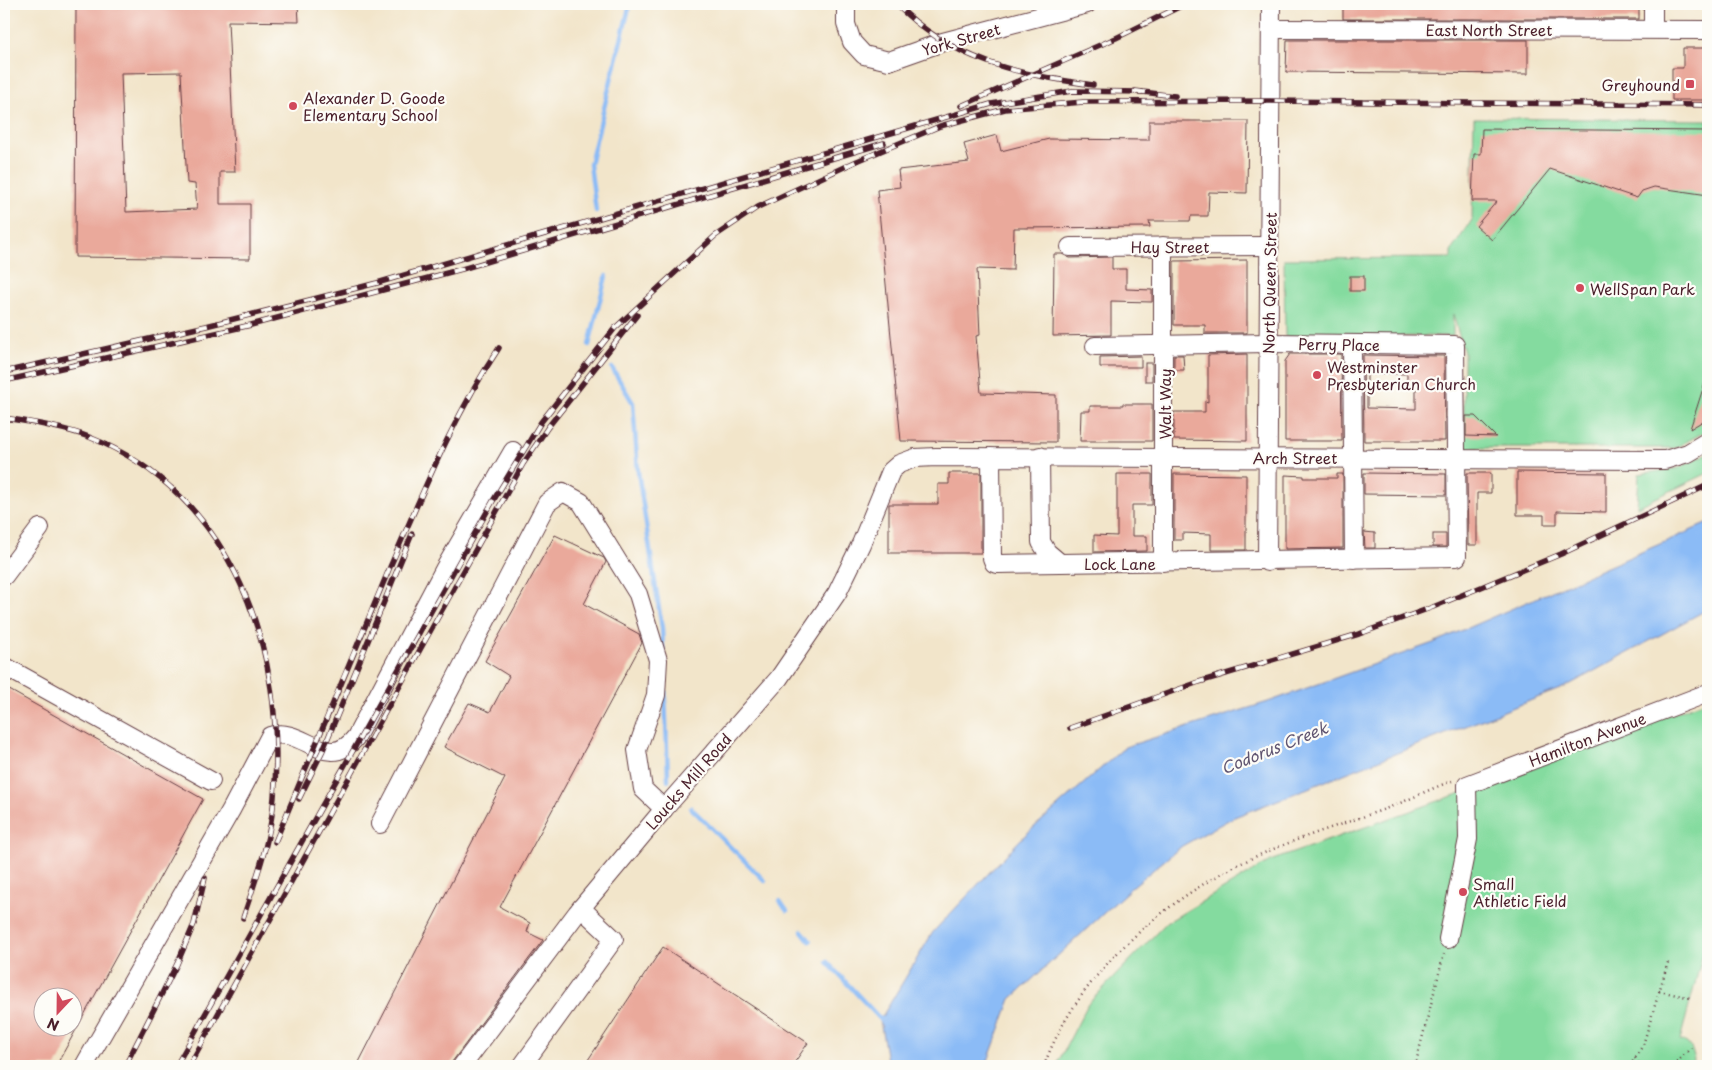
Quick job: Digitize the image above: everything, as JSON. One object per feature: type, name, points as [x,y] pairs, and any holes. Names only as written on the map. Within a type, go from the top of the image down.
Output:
[{"type":"street","name":"York Street","points":[[846,4],[846,24],[852,42],[864,55],[889,61],[943,42],[1087,4]]},
{"type":"street","name":"North Queen Street","points":[[1267,562],[1270,4]]},
{"type":"street","points":[[1653,4],[1653,29]]},
{"type":"street","name":"East North Street","points":[[1271,29],[1708,30]]},
{"type":"street","name":"Walt Way","points":[[1163,246],[1163,562]]},
{"type":"street","name":"Hay Street","points":[[1070,247],[1269,246]]},
{"type":"street","name":"Perry Place","points":[[1095,346],[1268,343],[1455,345],[1457,460]]},
{"type":"street","points":[[1352,345],[1354,559]]},
{"type":"street","name":"Arch Street","points":[[886,480],[891,471],[899,464],[914,458],[1040,456],[1665,460],[1688,453],[1708,442]]},
{"type":"street","points":[[84,1066],[231,810],[270,736],[284,734],[329,752],[348,747],[356,737],[445,568],[513,451]]},
{"type":"street","name":"Lock Lane","points":[[991,456],[994,563],[1267,562],[1457,557],[1457,460]]},
{"type":"street","points":[[1040,456],[1041,542],[1047,552],[1060,563]]},
{"type":"street","name":"Loucks Mill Road","points":[[462,1066],[581,908],[664,809],[779,678],[837,593],[861,544],[886,480]]},
{"type":"street","points":[[380,824],[547,503],[563,492],[581,502],[638,594],[658,660],[656,695],[637,750],[642,789],[664,809]]},
{"type":"street","points":[[4,576],[40,528]]},
{"type":"street","points":[[4,666],[211,781]]},
{"type":"street","name":"Hamilton Avenue","points":[[1448,939],[1468,839],[1466,785],[1708,693]]},
{"type":"street","points":[[522,1066],[614,939],[581,908]]},
{"type":"path","points":[[1044,1066],[1058,1033],[1070,1013],[1121,950],[1177,902],[1229,870],[1264,853]]},
{"type":"path","points":[[1416,1066],[1448,939]]},
{"type":"path","points":[[1630,1066],[1643,1045],[1669,959]]},
{"type":"path","points":[[1660,991],[1691,998]]},
{"type":"path","points":[[1673,1066],[1691,1048]]},
{"type":"path","points":[[1635,1058],[1641,1066]]},
{"type":"green space","name":"WellSpan Park","points":[[1474,118],[1708,120],[1708,430],[1675,448],[1464,448],[1464,353],[1453,314],[1453,336],[1285,337],[1284,259],[1451,258],[1451,251],[1472,220]]},
{"type":"green space","points":[[1708,453],[1708,473],[1637,507],[1639,474],[1679,468]]},
{"type":"green space","name":"Small Athletic Field","points":[[1708,700],[1708,935],[1680,1040],[1688,1044],[1692,1050],[1694,1066],[1056,1066],[1088,1004],[1166,923],[1270,861],[1503,778]]},
{"type":"water","name":"Codorus Creek","points":[[1708,523],[1708,609],[1565,687],[1232,818],[1182,846],[1132,887],[1011,999],[986,1066],[888,1066],[880,1020],[933,932],[1023,837],[1125,747],[1268,702],[1433,643]]},
{"type":"building","points":[[76,4],[298,4],[299,22],[228,21],[235,172],[220,172],[220,204],[250,204],[250,259],[75,257]],"holes":[[[181,72],[187,183],[195,184],[197,209],[126,212],[121,73]]]},
{"type":"building","points":[[1343,4],[1639,4],[1639,19],[1343,19]]},
{"type":"building","points":[[1287,40],[1528,40],[1528,74],[1286,72]]},
{"type":"building","name":"Greyhound","points":[[1683,48],[1708,48],[1708,100],[1672,100],[1672,68],[1683,68]]},
{"type":"building","points":[[1149,121],[1248,121],[1247,193],[1209,192],[1208,216],[1191,216],[1190,221],[1149,221],[1150,227],[1014,228],[1013,270],[977,269],[980,335],[976,336],[981,393],[1056,395],[1056,442],[901,441],[877,190],[900,187],[898,170],[969,162],[964,144],[997,135],[1001,151],[1049,139],[1149,140]]},
{"type":"building","points":[[1482,129],[1708,131],[1708,195],[1654,187],[1642,191],[1637,198],[1550,169],[1492,240],[1476,226],[1497,201],[1472,201],[1474,154],[1481,154]]},
{"type":"building","points":[[1054,254],[1062,254],[1070,258],[1112,257],[1112,269],[1126,269],[1126,289],[1152,290],[1152,302],[1111,301],[1111,335],[1053,336]]},
{"type":"building","points":[[1247,260],[1247,333],[1205,333],[1205,325],[1174,325],[1174,261]]},
{"type":"building","points":[[1350,276],[1364,276],[1364,291],[1350,291]]},
{"type":"building","points":[[1247,354],[1247,441],[1174,440],[1174,412],[1205,412],[1205,401],[1208,402],[1208,355]]},
{"type":"building","points":[[1290,354],[1341,354],[1342,441],[1285,441],[1285,361]]},
{"type":"building","points":[[1174,355],[1183,355],[1184,370],[1174,370]]},
{"type":"building","points":[[1363,355],[1444,356],[1445,441],[1364,441]],"holes":[[[1367,373],[1407,374],[1407,384],[1416,384],[1416,409],[1367,408]]]},
{"type":"building","points":[[1141,356],[1141,367],[1100,367],[1100,357]]},
{"type":"building","points":[[1145,363],[1152,363],[1152,381],[1145,381]]},
{"type":"building","points":[[1706,379],[1708,380],[1708,418],[1690,429]]},
{"type":"building","points":[[1122,404],[1152,404],[1152,441],[1080,441],[1081,411],[1090,411],[1090,406],[1122,406]]},
{"type":"building","points":[[1466,416],[1475,416],[1496,437],[1466,436]]},
{"type":"building","points":[[1517,472],[1606,473],[1606,512],[1557,511],[1557,524],[1544,524],[1544,515],[1517,515]]},
{"type":"building","points":[[949,473],[981,473],[981,553],[889,553],[889,504],[938,504],[938,484],[949,484]]},
{"type":"building","points":[[1364,473],[1446,474],[1446,495],[1364,494]]},
{"type":"building","points":[[1467,473],[1491,473],[1491,493],[1477,493],[1477,545],[1468,545]]},
{"type":"building","points":[[1117,474],[1152,474],[1152,505],[1132,505],[1132,536],[1147,536],[1147,551],[1094,552],[1094,535],[1117,536]]},
{"type":"building","points":[[1174,474],[1246,475],[1246,550],[1211,550],[1211,534],[1182,533],[1182,540],[1174,540]]},
{"type":"building","points":[[1337,474],[1343,474],[1343,548],[1285,549],[1285,475],[1304,476],[1304,478],[1337,478]]},
{"type":"building","points":[[1364,532],[1375,533],[1375,548],[1365,548]]},
{"type":"building","points":[[1433,534],[1446,534],[1446,547],[1433,547]]},
{"type":"building","points":[[555,535],[604,558],[606,562],[584,604],[639,634],[642,643],[500,907],[530,923],[527,932],[543,940],[449,1066],[357,1066],[505,778],[444,747],[469,703],[490,712],[509,676],[485,661]]},
{"type":"building","points":[[4,687],[203,799],[82,1019],[82,988],[32,988],[32,1038],[71,1038],[56,1066],[4,1066]]},
{"type":"building","points":[[663,947],[808,1043],[792,1066],[584,1066]]},
{"type":"waterway","points":[[596,211],[590,164],[630,4]]},
{"type":"waterway","points":[[589,345],[606,276]]},
{"type":"waterway","points":[[612,368],[633,403],[638,472],[662,628],[663,651]]},
{"type":"waterway","points":[[665,691],[668,780]]},
{"type":"waterway","points":[[691,808],[765,881]]},
{"type":"waterway","points":[[780,901],[787,911]]},
{"type":"waterway","points":[[802,931],[810,941]]},
{"type":"waterway","points":[[827,962],[884,1023]]},
{"type":"railway","points":[[896,4],[917,23],[940,39],[963,52],[987,62],[1038,76],[1093,85]]},
{"type":"railway","points":[[961,106],[1116,38],[1185,4]]},
{"type":"railway","points":[[4,372],[206,326],[377,283],[991,104],[1072,91],[1142,92]]},
{"type":"railway","points":[[1135,91],[1175,96]]},
{"type":"railway","points":[[176,1066],[493,501],[541,422],[615,328],[715,236],[758,207],[857,161],[940,126],[1005,109],[1083,102],[1269,101],[1708,105]]},
{"type":"railway","points":[[4,381],[251,325],[462,269],[884,143]]},
{"type":"railway","points":[[189,1066],[523,464],[548,427],[637,315]]},
{"type":"railway","points":[[275,842],[427,483],[467,401],[499,348]]},
{"type":"railway","points":[[4,418],[47,425],[79,433],[139,463],[181,497],[215,538],[241,584],[259,635],[271,688],[276,743],[274,797],[270,828],[243,918]]},
{"type":"railway","points":[[1070,728],[1199,682],[1359,634],[1433,607],[1561,554],[1708,485]]},
{"type":"railway","points":[[299,799],[323,750],[412,534]]},
{"type":"railway","points":[[125,1066],[177,964],[194,924],[205,878]]},
{"type":"place","name":"Greyhound","points":[[1690,84]]},
{"type":"place","name":"Alexander D. Goode Elementary School","points":[[293,106]]},
{"type":"place","name":"WellSpan Park","points":[[1580,288]]},
{"type":"place","name":"Westminster Presbyterian Church","points":[[1317,375]]},
{"type":"place","name":"Small Athletic Field","points":[[1463,892]]}]
